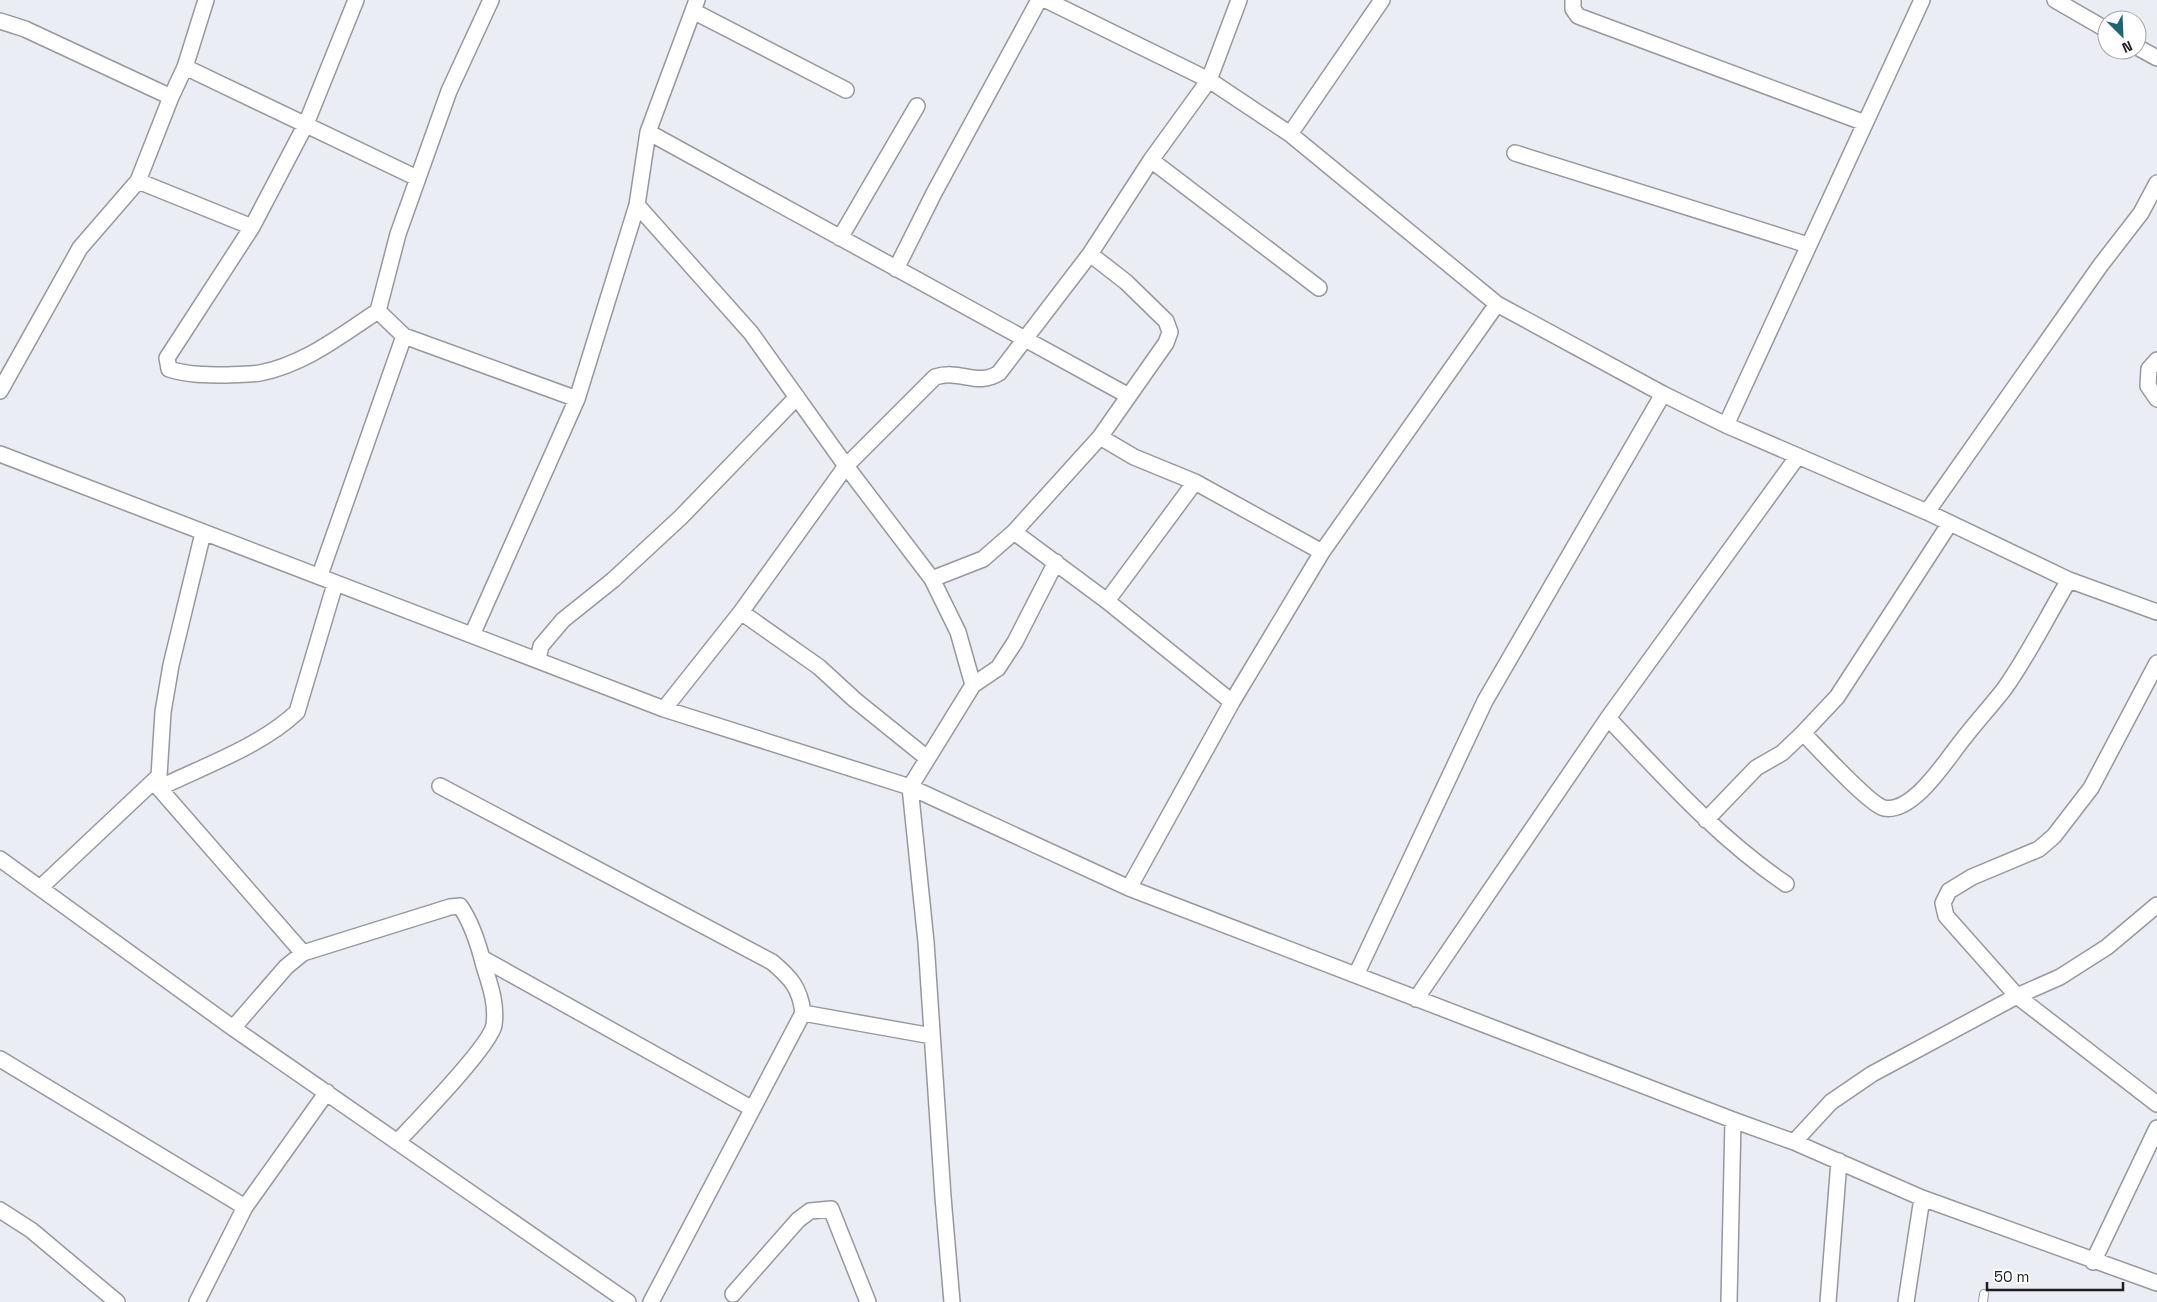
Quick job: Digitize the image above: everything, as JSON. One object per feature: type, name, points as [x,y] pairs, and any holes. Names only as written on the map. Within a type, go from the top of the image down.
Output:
[{"type":"street","points":[[0,391],[80,248],[138,181],[171,97],[185,67],[206,0]]},
{"type":"street","points":[[356,0],[306,124],[252,226],[167,358],[169,369],[186,374],[258,374],[282,367],[311,355],[378,311],[398,234],[417,178],[449,91],[491,0]]},
{"type":"street","points":[[896,269],[934,193],[1040,0]]},
{"type":"street","points":[[1046,0],[1208,80],[1290,134],[1497,304],[1663,394],[1726,425],[1927,512],[2069,580],[2157,612]]},
{"type":"street","points":[[664,709],[741,612],[846,466],[935,377],[949,373],[978,380],[990,379],[999,373],[1090,254],[1151,160],[1208,80],[1239,0]]},
{"type":"street","points":[[1290,134],[1382,0]]},
{"type":"street","points":[[1573,0],[1573,9],[1578,16],[1866,123]]},
{"type":"street","points":[[1726,425],[1922,0]]},
{"type":"street","points":[[2055,0],[2097,24]]},
{"type":"street","points":[[472,635],[577,399],[637,205],[648,132],[695,5],[846,90]]},
{"type":"street","points":[[0,21],[25,29],[171,97]]},
{"type":"street","points":[[185,67],[417,178]]},
{"type":"street","points":[[840,238],[917,106]]},
{"type":"street","points":[[648,132],[1128,395]]},
{"type":"street","points":[[1515,154],[1808,245]]},
{"type":"street","points":[[1151,160],[1320,288]]},
{"type":"street","points":[[138,181],[252,226]]},
{"type":"street","points":[[1927,512],[2100,266],[2141,213],[2157,184]]},
{"type":"street","points":[[637,205],[751,333],[846,466],[932,579],[958,632],[973,685]]},
{"type":"street","points":[[932,579],[983,559],[1014,532],[1100,437],[1166,344],[1170,332],[1166,321],[1126,282],[1090,254]]},
{"type":"street","points":[[1129,888],[1232,702],[1322,552],[1497,304]]},
{"type":"street","points":[[378,311],[404,336],[577,399]]},
{"type":"street","points":[[320,576],[404,336]]},
{"type":"street","points":[[2157,360],[2149,369],[2148,386],[2157,398]]},
{"type":"street","points":[[1356,975],[1485,701],[1663,394]]},
{"type":"street","points":[[538,659],[541,646],[563,620],[613,580],[667,530],[797,397]]},
{"type":"street","points":[[1100,437],[1134,457],[1196,482],[1322,552]]},
{"type":"street","points":[[0,454],[203,533],[320,576],[335,584],[538,659],[664,709],[910,787],[1129,888],[1794,1142],[1922,1198],[2093,1262],[2157,1283]]},
{"type":"street","points":[[1416,999],[1608,718],[1798,456]]},
{"type":"street","points":[[1107,601],[1196,482]]},
{"type":"street","points":[[1706,820],[1756,768],[1782,753],[1837,697],[1950,523]]},
{"type":"street","points":[[1014,532],[1107,601],[1232,702]]},
{"type":"street","points":[[203,533],[171,665],[164,712],[159,782],[303,953]]},
{"type":"street","points":[[952,1302],[926,942],[910,787],[973,685],[998,668],[1015,642],[1056,562]]},
{"type":"street","points":[[1803,733],[1869,797],[1883,808],[1897,807],[1916,795],[1939,774],[1959,744],[2005,687],[2069,580]]},
{"type":"street","points":[[42,887],[159,782],[260,739],[283,725],[297,712],[335,584]]},
{"type":"street","points":[[741,612],[819,667],[855,700],[927,758]]},
{"type":"street","points":[[2157,663],[2091,788],[2054,836],[2039,849],[1972,877],[1949,891],[1943,903],[1946,916],[2017,996],[2157,1104]]},
{"type":"street","points":[[1608,718],[1706,820],[1754,863],[1786,884]]},
{"type":"street","points":[[440,786],[772,962],[792,978],[802,1001],[803,1014],[751,1108],[651,1302]]},
{"type":"street","points":[[0,859],[42,887],[233,1028],[628,1302]]},
{"type":"street","points":[[1794,1142],[1831,1102],[1872,1074],[2017,996],[2060,976],[2107,947],[2157,905]]},
{"type":"street","points":[[233,1028],[286,967],[303,953],[450,907],[460,906],[467,916],[495,1003],[493,1027],[482,1047],[398,1142]]},
{"type":"street","points":[[482,958],[751,1108]]},
{"type":"street","points":[[803,1014],[932,1036]]},
{"type":"street","points":[[0,1059],[245,1208]]},
{"type":"street","points":[[197,1302],[245,1208],[327,1092]]},
{"type":"street","points":[[1729,1302],[1733,1120]]},
{"type":"street","points":[[2093,1262],[2157,1128]]},
{"type":"street","points":[[1828,1302],[1839,1161]]},
{"type":"street","points":[[1906,1302],[1922,1198]]},
{"type":"street","points":[[733,1294],[798,1220],[810,1211],[831,1209],[868,1302]]},
{"type":"street","points":[[0,1210],[31,1230],[116,1302]]}]
